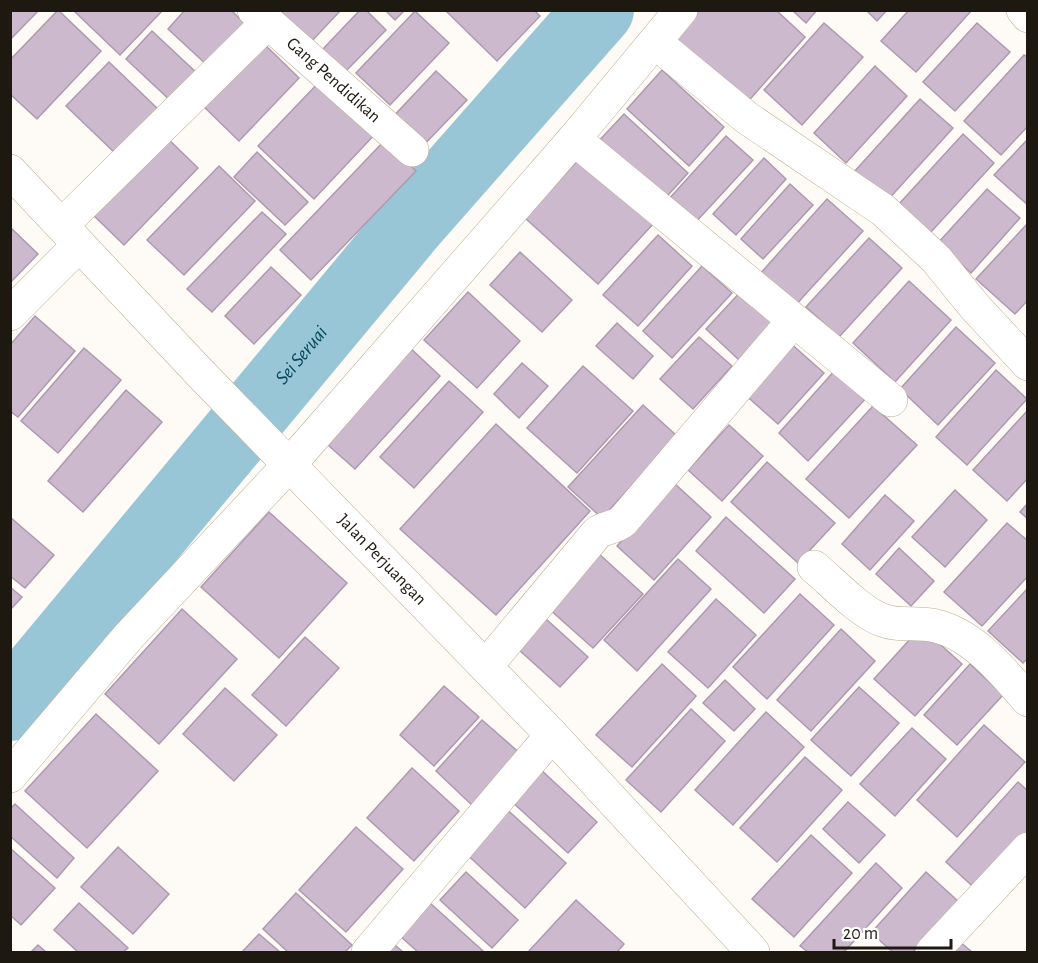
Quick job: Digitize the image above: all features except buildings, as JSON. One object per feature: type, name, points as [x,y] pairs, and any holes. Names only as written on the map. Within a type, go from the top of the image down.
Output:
[{"type":"street","points":[[10,776],[129,636],[574,139],[681,10]]},
{"type":"street","points":[[1023,10],[1028,16]]},
{"type":"street","points":[[10,314],[71,235],[260,17]]},
{"type":"street","name":"Gang Pendidikan","points":[[260,17],[412,150]]},
{"type":"street","points":[[655,42],[747,118],[883,210],[936,259],[975,307],[1028,364]]},
{"type":"street","points":[[574,139],[891,400]]},
{"type":"street","name":"Jalan Perjuangan","points":[[10,171],[201,374],[552,735],[753,952]]},
{"type":"street","points":[[486,666],[597,533],[618,526],[623,521],[794,320]]},
{"type":"street","points":[[814,567],[856,603],[881,620],[939,626],[965,639],[1006,675],[1028,700]]},
{"type":"street","points":[[368,952],[552,735]]},
{"type":"street","points":[[932,952],[1028,849]]},
{"type":"waterway","name":"Sei Seruai","points":[[10,706],[414,220],[599,10]]}]
